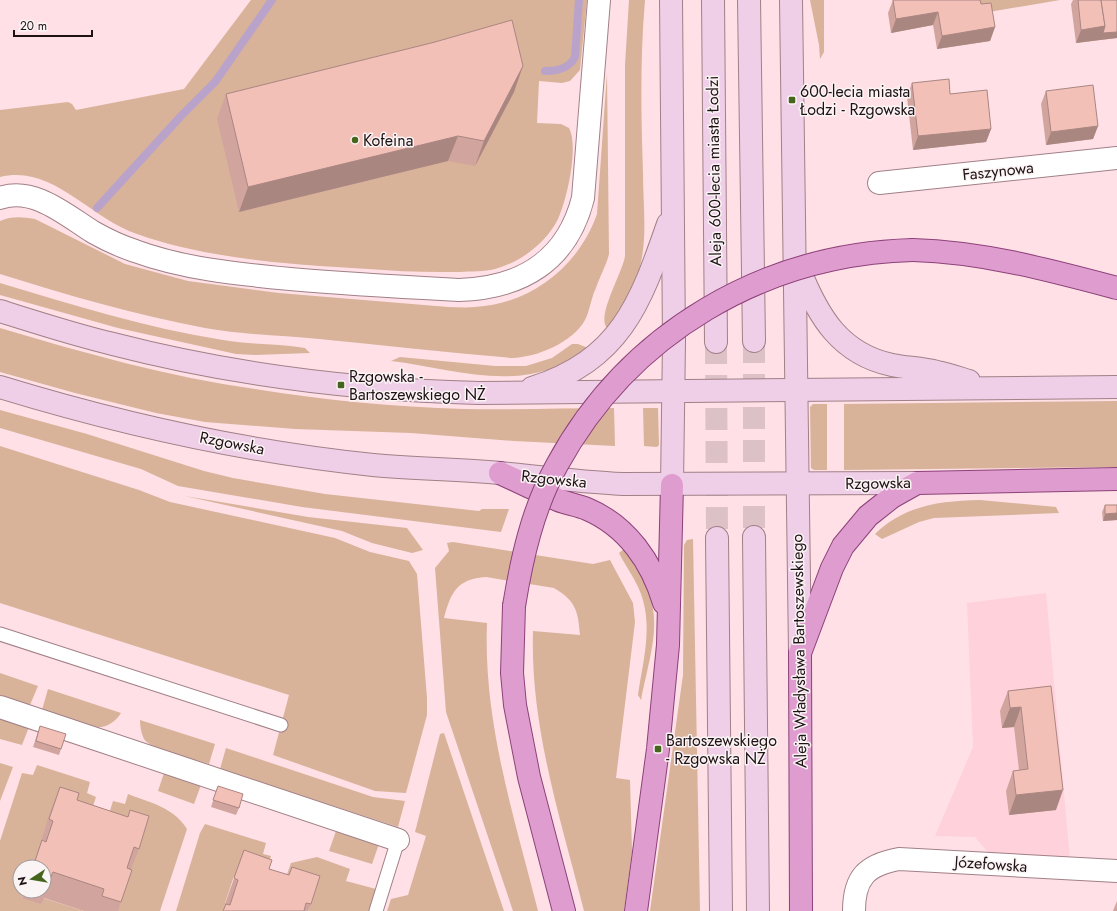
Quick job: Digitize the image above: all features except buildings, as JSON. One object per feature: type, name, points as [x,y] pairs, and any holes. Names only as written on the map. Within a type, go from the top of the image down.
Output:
[{"type":"main road","points":[[636,911],[666,678],[668,626],[674,392],[671,0]]},
{"type":"main road","name":"Aleja 600-lecia miasta Łodzi","points":[[713,0],[716,342]]},
{"type":"main road","points":[[749,0],[754,341]]},
{"type":"main road","name":"Aleja Władysława Bartoszewskiego","points":[[791,0],[796,260],[801,911]]},
{"type":"main road","points":[[514,393],[557,379],[596,355],[613,339],[633,312],[642,294],[673,210]]},
{"type":"main road","points":[[564,911],[529,777],[515,705],[512,673],[514,606],[520,570],[528,537],[541,499],[557,465],[592,412],[616,382],[642,355],[669,332],[698,313],[732,294],[769,277],[836,258],[870,252],[913,250],[947,251],[996,258],[1117,288]]},
{"type":"main road","points":[[796,260],[810,297],[824,321],[833,332],[858,352],[869,358],[893,365],[937,372],[986,387]]},
{"type":"main road","points":[[0,311],[114,345],[224,368],[374,388],[436,392],[514,393],[797,391],[986,387],[1117,387]]},
{"type":"main road","name":"Rzgowska","points":[[0,387],[98,415],[168,431],[303,456],[373,465],[500,473],[579,482],[672,485],[917,483],[1117,479]]},
{"type":"main road","points":[[500,473],[560,500],[588,509],[608,521],[624,534],[638,548],[653,572],[664,602],[668,626]]},
{"type":"main road","points":[[800,653],[832,568],[843,546],[868,516],[892,497],[917,483]]},
{"type":"main road","points":[[754,537],[758,911]]},
{"type":"main road","points":[[717,538],[721,911]]},
{"type":"street","points":[[0,198],[20,196],[36,199],[55,208],[117,245],[164,260],[216,270],[335,283],[459,290],[480,289],[510,282],[525,275],[542,264],[556,252],[574,226],[580,211],[583,198],[599,0]]},
{"type":"street","name":"Faszynowa","points":[[879,183],[1117,158]]},
{"type":"street","points":[[0,707],[398,840]]},
{"type":"street","name":"Józefowska","points":[[854,911],[856,889],[868,871],[886,861],[910,858],[1117,871]]},
{"type":"lane","points":[[0,634],[281,725]]},
{"type":"lane","points":[[376,911],[398,840]]},
{"type":"shaded area","points":[[251,0],[587,0],[580,70],[570,81],[562,83],[539,81],[537,123],[561,124],[569,128],[572,136],[573,147],[571,173],[565,199],[558,219],[547,236],[540,244],[514,262],[495,269],[482,271],[403,271],[290,264],[227,256],[166,243],[137,234],[120,226],[103,217],[54,185],[37,178],[19,175],[0,177],[0,110],[68,102],[72,104],[76,110],[184,89]]},
{"type":"shaded area","points":[[629,0],[645,0],[641,86],[644,235],[642,259],[634,286],[622,308],[607,328],[605,314],[607,304],[625,256],[625,65]]},
{"type":"shaded area","points":[[810,0],[824,0],[824,52],[820,59],[819,45]]},
{"type":"shaded area","points":[[978,0],[1060,0],[983,13]]},
{"type":"shaded area","points":[[607,73],[609,254],[585,320],[572,336],[543,352],[512,358],[319,339],[248,334],[205,328],[127,311],[0,274],[0,221],[9,218],[21,217],[35,219],[125,264],[188,281],[279,293],[448,307],[475,307],[515,299],[550,279],[565,265],[578,250],[589,233],[597,214]]},
{"type":"shaded area","points":[[0,283],[55,300],[166,329],[233,342],[285,345],[305,348],[310,353],[255,355],[236,354],[118,328],[0,295]]},
{"type":"shaded area","points":[[0,328],[95,355],[159,371],[223,384],[281,393],[385,405],[438,408],[614,408],[615,446],[514,441],[411,433],[295,429],[205,422],[156,413],[75,393],[0,372]]},
{"type":"shaded area","points":[[572,344],[578,344],[588,348],[551,369],[531,374],[511,376],[471,374],[391,361],[400,357],[495,366],[526,366],[552,358]]},
{"type":"shaded area","points":[[1117,401],[1117,467],[844,470],[844,404]]},
{"type":"shaded area","points":[[813,404],[827,404],[827,470],[814,470],[811,468],[810,407]]},
{"type":"shaded area","points":[[643,408],[658,408],[659,445],[657,447],[644,446]]},
{"type":"shaded area","points":[[0,410],[87,434],[204,471],[233,478],[325,494],[479,511],[482,509],[509,509],[501,532],[302,507],[178,486],[141,469],[0,428]]},
{"type":"shaded area","points":[[0,446],[139,490],[170,502],[335,538],[370,552],[409,561],[417,574],[427,698],[427,715],[406,793],[375,791],[273,755],[289,695],[0,603]]},
{"type":"shaded area","points":[[185,496],[308,517],[407,528],[423,550],[412,553],[372,543],[342,531]]},
{"type":"shaded area","points":[[980,500],[1056,507],[1059,513],[934,518],[919,522],[882,539],[875,534],[886,524],[898,517],[924,506]]},
{"type":"shaded area","points":[[693,539],[700,911],[650,911],[683,675],[684,545],[687,540]]},
{"type":"shaded area","points":[[453,542],[593,564],[610,560],[633,603],[635,622],[616,778],[630,780],[632,852],[624,911],[584,911],[557,808],[536,702],[533,667],[533,631],[580,635],[577,613],[567,597],[554,588],[486,577],[468,581],[457,588],[449,601],[444,618],[487,623],[487,660],[495,733],[510,804],[538,911],[513,911],[446,712],[435,568],[449,551],[447,543]]},
{"type":"shaded area","points":[[624,549],[638,570],[647,588],[652,605],[654,622],[650,657],[641,700],[638,695],[646,644],[647,631],[645,606],[639,589],[619,553]]},
{"type":"shaded area","points":[[1046,593],[1070,860],[992,857],[975,837],[935,836],[973,747],[967,603]]},
{"type":"shaded area","points":[[0,673],[38,686],[30,705],[0,695]]},
{"type":"shaded area","points":[[48,689],[121,713],[112,722],[101,727],[89,726],[72,721],[42,710]]},
{"type":"shaded area","points":[[0,718],[29,727],[22,745],[0,739]]},
{"type":"shaded area","points":[[140,720],[215,744],[209,764],[164,751],[148,743],[143,737]]},
{"type":"shaded area","points":[[444,733],[504,911],[387,911],[391,899],[408,895],[426,836],[415,832],[440,734]]},
{"type":"shaded area","points":[[226,748],[373,797],[405,801],[398,827],[220,769]]},
{"type":"shaded area","points":[[0,763],[13,767],[0,801]]},
{"type":"shaded area","points":[[37,765],[90,782],[87,793],[96,797],[85,831],[40,845],[44,847],[37,859],[12,859],[12,899],[46,899],[84,911],[0,911],[0,841],[22,773],[33,775]]},
{"type":"shaded area","points":[[164,773],[201,785],[194,804],[158,791]]},
{"type":"shaded area","points":[[128,794],[153,803],[168,811],[187,829],[160,911],[117,911],[102,837],[113,801],[125,804]]},
{"type":"shaded area","points":[[205,824],[266,843],[263,854],[271,856],[262,885],[234,876],[225,903],[229,905],[227,911],[176,911],[200,833]]},
{"type":"shaded area","points":[[336,831],[379,844],[372,864],[329,851]]},
{"type":"shaded area","points":[[317,857],[350,869],[346,881],[376,889],[369,911],[308,911],[311,902],[278,900],[291,863]]},
{"type":"waterway","points":[[97,208],[181,116],[215,82],[272,0]]},
{"type":"waterway","points":[[545,71],[566,67],[575,57],[579,0]]},
{"type":"tunnel","points":[[754,341],[754,537]]},
{"type":"tunnel","points":[[716,342],[717,538]]},
{"type":"place","name":"600-lecia miasta Łodzi - Rzgowska","points":[[792,100]]},
{"type":"place","name":"Kofeina","points":[[355,140]]},
{"type":"place","name":"Rzgowska - Bartoszewskiego NŻ","points":[[341,385]]},
{"type":"place","name":"Bartoszewskiego - Rzgowska NŻ","points":[[658,749]]}]
